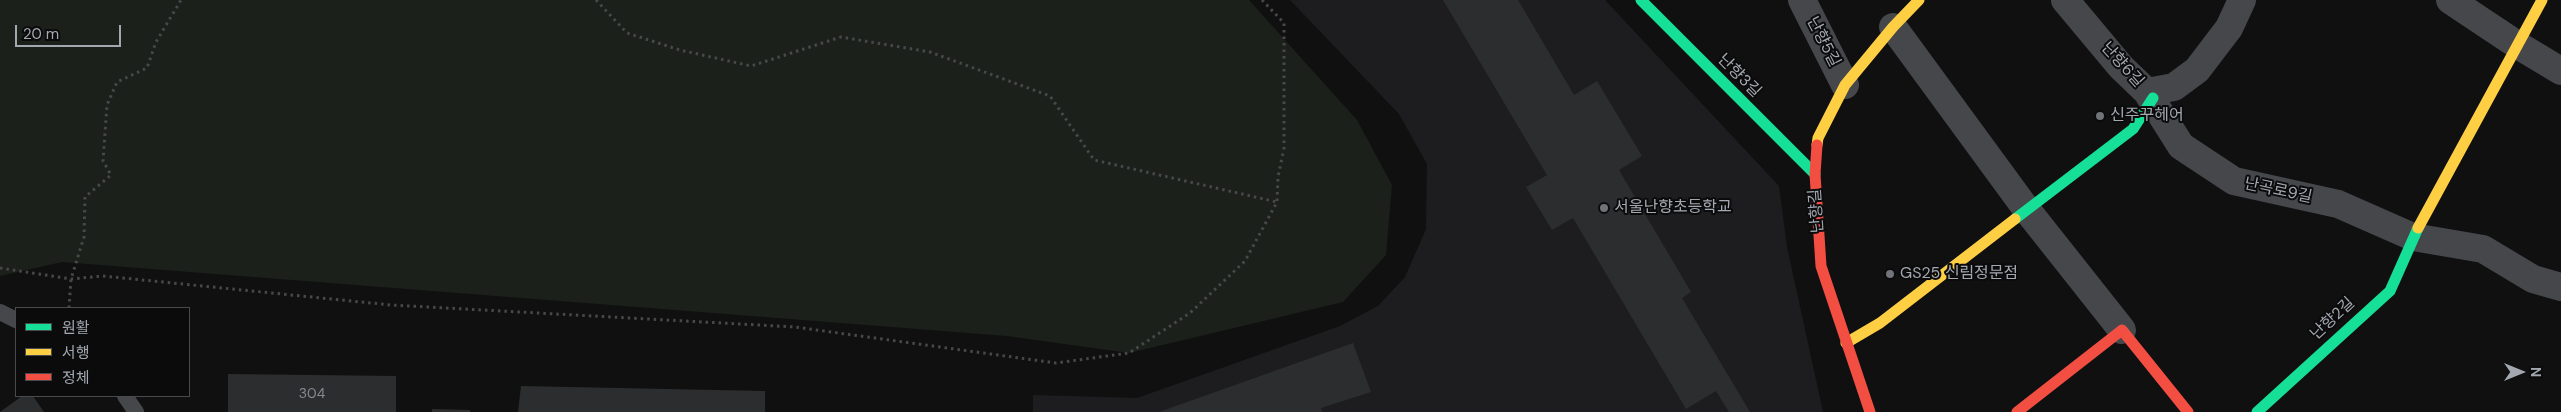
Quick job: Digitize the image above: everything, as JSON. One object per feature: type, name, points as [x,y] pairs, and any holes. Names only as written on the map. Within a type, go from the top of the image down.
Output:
[{"type":"street","name":"난향3길","points":[[1641,0],[1815,174]]},
{"type":"street","name":"난향5길","points":[[1802,0],[1845,85]]},
{"type":"street","name":"난향길","points":[[1870,412],[1821,266],[1815,174],[1818,138],[1845,85],[1893,27],[1919,0]]},
{"type":"street","name":"난향6길","points":[[2065,0],[2121,67],[2150,95],[2174,87],[2197,70],[2230,28],[2242,0]]},
{"type":"street","points":[[2450,0],[2516,44],[2561,71]]},
{"type":"street","points":[[2413,237],[2516,44],[2542,0]]},
{"type":"street","points":[[1893,27],[2027,210],[2188,412]]},
{"type":"street","points":[[1846,343],[1880,323],[2133,129],[2150,95]]},
{"type":"street","name":"난곡로9길","points":[[2150,95],[2181,146],[2234,181],[2338,204],[2413,237],[2483,249],[2533,279],[2561,287]]},
{"type":"street","name":"난향2길","points":[[2257,412],[2369,308],[2390,291],[2413,237]]},
{"type":"street","points":[[2017,412],[2122,330]]},
{"type":"lane","points":[[0,312],[15,320]]},
{"type":"lane","points":[[126,397],[136,412]]},
{"type":"path","points":[[69,307],[72,279],[84,236],[85,197],[112,175],[103,161],[107,105],[117,82],[147,68],[156,42],[181,0]]},
{"type":"path","points":[[596,0],[627,33],[680,50],[751,66],[841,38],[930,52],[1050,96],[1094,160],[1277,202]]},
{"type":"path","points":[[0,268],[72,279],[103,276],[390,305],[795,327],[1056,363],[1129,353],[1190,313],[1245,261],[1277,202],[1278,176],[1284,148],[1284,23],[1262,0]]},
{"type":"shaded area","points":[[0,0],[1249,0],[1357,120],[1392,185],[1386,255],[1343,302],[1129,353],[1007,336],[62,262],[0,276]]},
{"type":"shaded area","name":"서울난향초등학교","points":[[1290,0],[1605,0],[1779,186],[1787,247],[1823,412],[1033,412],[1033,395],[1137,398],[1340,326],[1378,306],[1405,277],[1426,229],[1427,164],[1399,114]]},
{"type":"building","points":[[1443,0],[1518,0],[1574,95],[1597,81],[1642,156],[1619,170],[1691,292],[1682,298],[1750,412],[1729,412],[1716,391],[1686,409],[1573,218],[1552,230],[1526,187],[1547,175]]},
{"type":"building","points":[[1353,343],[1371,392],[1321,408],[1322,412],[1159,412]]},
{"type":"building","points":[[228,374],[396,376],[396,412],[228,412]]},
{"type":"building","points":[[521,386],[765,391],[765,412],[518,412]]},
{"type":"building","points":[[21,397],[34,397],[44,412],[0,412]]},
{"type":"building","points":[[432,409],[470,410],[470,412],[432,412]]},
{"type":"traffic: fast","points":[[1641,0],[1815,174]]},
{"type":"traffic: fast","points":[[2015,219],[2133,129],[2153,98]]},
{"type":"traffic: fast","points":[[2257,412],[2390,291],[2418,228]]},
{"type":"traffic: slow","points":[[1817,145],[1818,138],[1845,85],[1893,27],[1919,0]]},
{"type":"traffic: slow","points":[[2418,228],[2542,0]]},
{"type":"traffic: slow","points":[[1846,343],[1880,323],[2015,219]]},
{"type":"traffic: jam","points":[[1817,145],[1815,174],[1821,266],[1870,412]]},
{"type":"traffic: jam","points":[[2017,412],[2122,330],[2188,412]]},
{"type":"place","name":"신주꾸헤어","points":[[2100,116]]},
{"type":"place","name":"서울난향초등학교","points":[[1604,208]]},
{"type":"place","name":"GS25 신림정문점","points":[[1890,274]]}]
